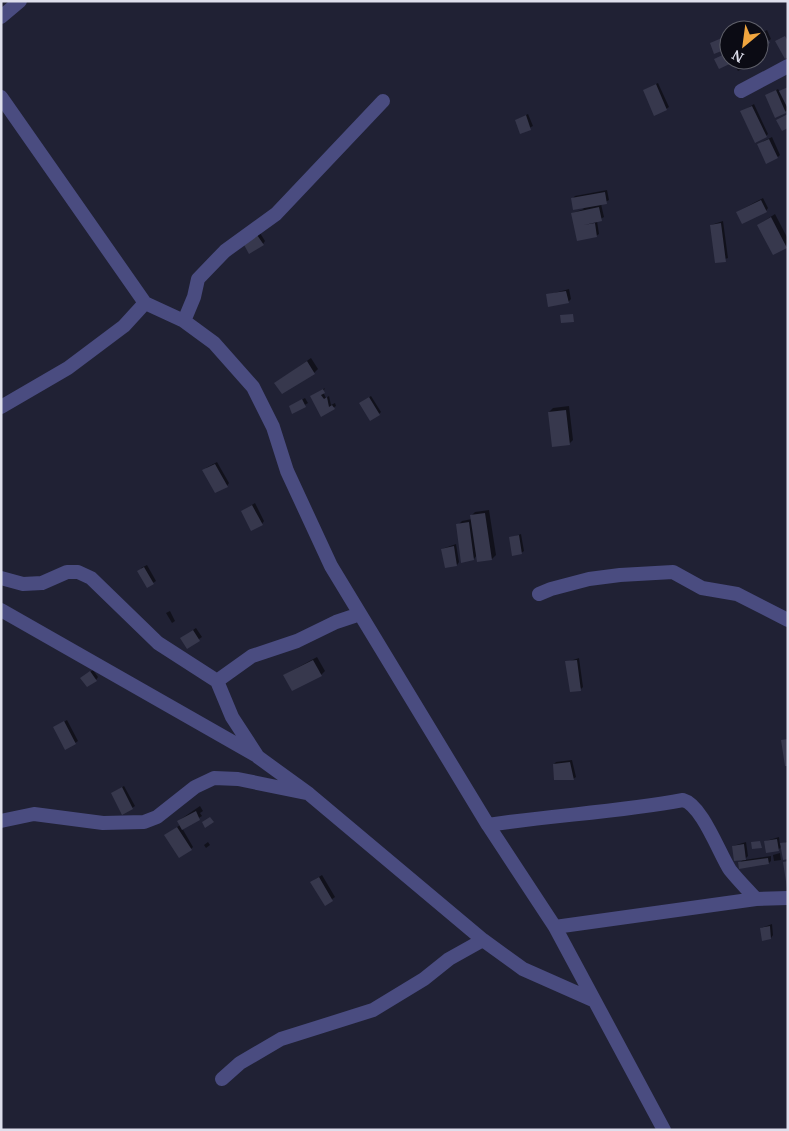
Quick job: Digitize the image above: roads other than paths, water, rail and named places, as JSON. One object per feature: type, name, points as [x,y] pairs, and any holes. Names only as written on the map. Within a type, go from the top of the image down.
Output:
[{"type":"street","points":[[1,17],[20,1]]},
{"type":"street","points":[[741,91],[788,66]]},
{"type":"street","points":[[1,98],[145,304],[184,321],[214,343],[234,363],[253,387],[273,428],[287,471],[332,566],[488,825],[555,927],[664,1130]]},
{"type":"street","points":[[184,321],[194,297],[198,279],[225,251],[276,214],[383,101]]},
{"type":"street","points":[[1,407],[68,368],[124,326],[145,304]]},
{"type":"street","points":[[1,578],[23,584],[42,583],[67,572],[78,572],[91,578],[158,643],[217,681],[232,717],[258,757]]},
{"type":"street","points":[[539,594],[589,579],[673,572],[702,588],[737,594],[788,620]]},
{"type":"street","points":[[1,610],[258,757],[309,794],[483,940],[523,969],[593,1000]]},
{"type":"street","points":[[217,681],[252,656],[297,642],[336,622],[360,614]]},
{"type":"street","points":[[1,821],[34,814],[121,824],[144,822],[157,817],[195,787],[214,778],[238,779],[309,794]]},
{"type":"street","points":[[488,825],[549,816],[644,807],[683,800],[688,801],[700,816],[729,868],[756,899]]},
{"type":"street","points":[[555,927],[756,899],[788,898]]},
{"type":"street","points":[[222,1079],[240,1063],[281,1039],[373,1010],[424,978],[449,959],[483,940]]}]
